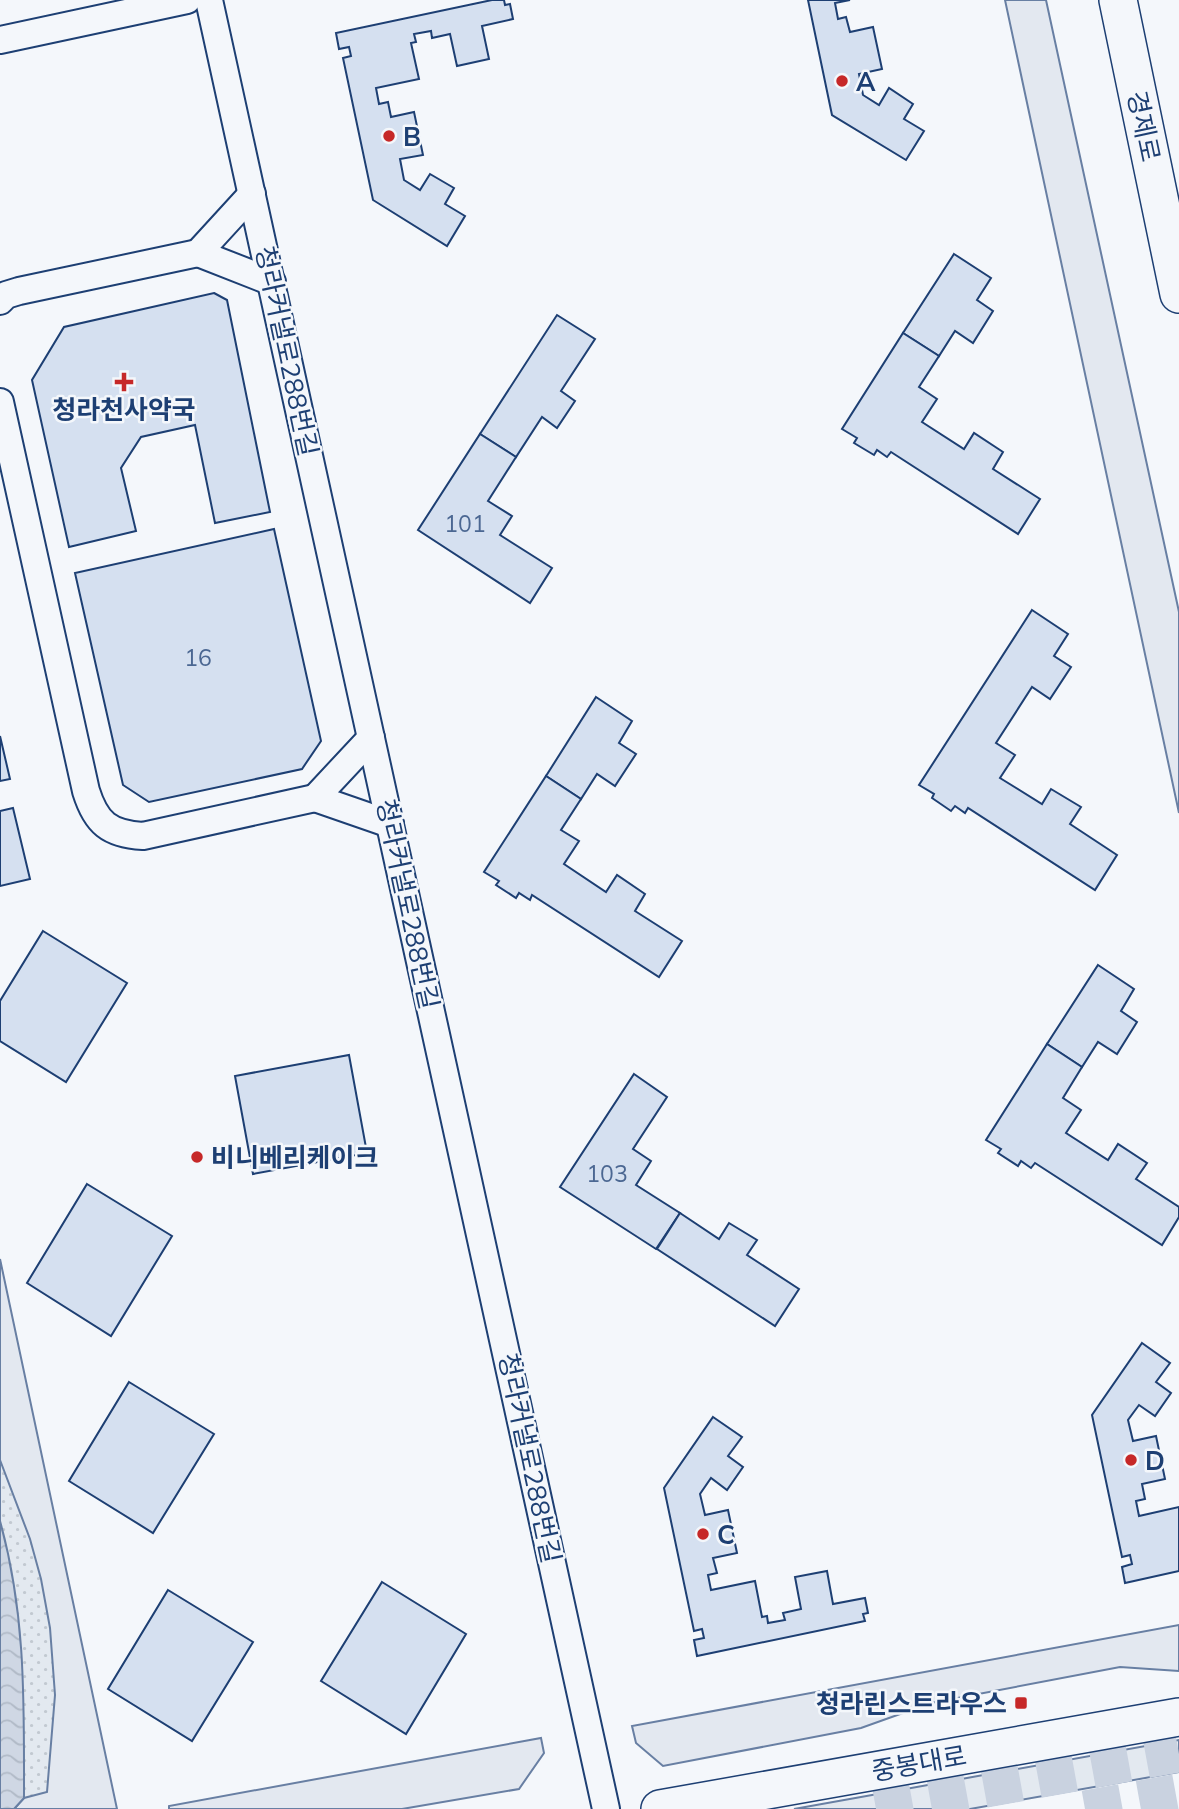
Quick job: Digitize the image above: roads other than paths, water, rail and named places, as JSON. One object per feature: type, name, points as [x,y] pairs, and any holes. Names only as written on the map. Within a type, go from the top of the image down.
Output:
[{"type":"main road","name":"경제로","points":[[1118,0],[1179,294]]},
{"type":"main road","name":"중봉대로","points":[[660,1809],[1176,1718]]},
{"type":"street","points":[[0,40],[187,0]]},
{"type":"street","name":"청라커낼로288번길","points":[[209,0],[606,1809]]},
{"type":"street","points":[[198,253],[252,194]]},
{"type":"street","points":[[0,301],[19,291],[198,253],[271,282]]},
{"type":"street","points":[[0,402],[86,791],[92,809],[102,822],[113,830],[128,835],[143,835],[314,798],[390,824]]},
{"type":"street","points":[[314,798],[371,738]]},
{"type":"water","points":[[0,1521],[15,1590],[22,1658],[24,1798],[14,1809],[0,1809]]},
{"type":"tunnel","points":[[876,1809],[1179,1754]]},
{"type":"tunnel","points":[[1085,1809],[1179,1792]]},
{"type":"place","name":"A","points":[[842,81]]},
{"type":"place","name":"B","points":[[389,136]]},
{"type":"place","name":"청라천사약국","points":[[124,382]]},
{"type":"place","name":"비니베리케이크","points":[[197,1157]]},
{"type":"place","name":"D","points":[[1131,1460]]},
{"type":"place","name":"C","points":[[703,1534]]},
{"type":"place","name":"청라린스트라우스","points":[[1021,1703]]}]
